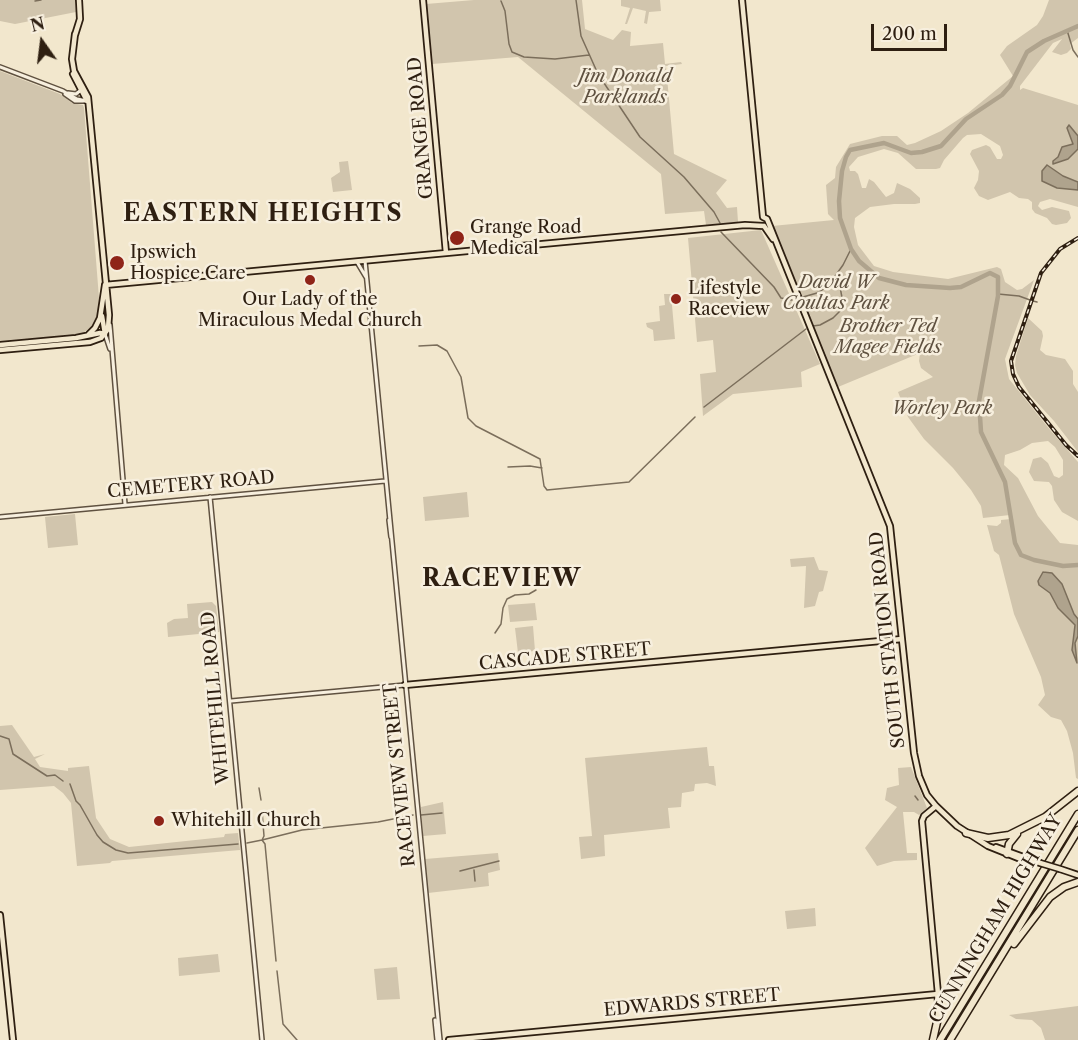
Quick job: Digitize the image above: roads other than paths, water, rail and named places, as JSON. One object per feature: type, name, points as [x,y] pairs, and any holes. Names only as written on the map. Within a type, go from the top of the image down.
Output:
[{"type":"highway","points":[[966,833],[995,838],[1020,830],[1052,813],[1078,792]]},
{"type":"highway","name":"CUNNINGHAM HIGHWAY","points":[[940,1040],[1078,814]]},
{"type":"highway","points":[[1007,852],[1010,840],[1020,830]]},
{"type":"highway","name":"CUNNINGHAM HIGHWAY","points":[[950,1040],[1078,830]]},
{"type":"highway","points":[[1000,960],[1004,958],[1046,901],[1057,891],[1077,881]]},
{"type":"highway","points":[[933,1040],[939,1013],[939,994]]},
{"type":"main road","points":[[79,0],[80,19],[70,46],[69,60],[72,73],[87,101]]},
{"type":"main road","name":"GRANGE ROAD","points":[[423,0],[446,253]]},
{"type":"main road","name":"SOUTH STATION ROAD","points":[[742,0],[763,221],[773,239],[889,522],[915,760],[922,783],[936,806],[966,833],[1007,852],[1060,869],[1069,873],[1077,881]]},
{"type":"main road","points":[[0,345],[97,340],[105,334],[108,326],[87,94],[72,63],[75,34]]},
{"type":"main road","points":[[105,285],[745,225],[763,221]]},
{"type":"main road","points":[[82,337],[95,328],[101,315],[105,285]]},
{"type":"main road","points":[[101,315],[105,334]]},
{"type":"main road","points":[[0,350],[72,341],[96,333],[105,334]]},
{"type":"main road","name":"CASCADE STREET","points":[[405,686],[903,639]]},
{"type":"main road","points":[[936,806],[924,816],[922,821],[939,994]]},
{"type":"main road","points":[[0,915],[13,1040]]},
{"type":"main road","name":"EDWARDS STREET","points":[[451,1040],[939,994]]},
{"type":"street","points":[[0,67],[87,101]]},
{"type":"street","points":[[59,89],[75,101],[87,101]]},
{"type":"street","points":[[66,92],[78,94],[81,89]]},
{"type":"street","name":"RACEVIEW STREET","points":[[365,261],[438,1040]]},
{"type":"street","points":[[357,262],[366,279]]},
{"type":"street","points":[[108,315],[125,505]]},
{"type":"street","points":[[105,334],[110,346]]},
{"type":"street","points":[[97,340],[110,346]]},
{"type":"street","name":"CEMETERY ROAD","points":[[0,517],[385,481]]},
{"type":"street","name":"WHITEHILL ROAD","points":[[210,497],[262,1040]]},
{"type":"street","name":"CASCADE STREET","points":[[230,701],[405,686]]},
{"type":"waterway","points":[[35,1],[41,0]]},
{"type":"waterway","points":[[576,0],[581,36],[598,74],[640,137],[684,177],[714,212],[720,223]]},
{"type":"waterway","points":[[501,1],[505,11],[512,52],[524,57],[555,59],[589,55]]},
{"type":"waterway","points":[[1078,26],[1044,41],[1027,52],[1010,86],[1002,95],[966,119],[941,146],[911,153],[884,143],[850,150],[842,171],[839,201],[840,218],[851,249],[859,261],[879,278],[906,285],[950,288],[961,287],[990,273],[998,277],[998,296],[979,401],[981,432],[1005,482],[1015,543],[1021,555],[1063,566],[1078,565]]},
{"type":"waterway","points":[[1067,30],[1073,50],[1078,57]]},
{"type":"waterway","points":[[721,232],[774,287],[781,298],[792,300]]},
{"type":"waterway","points":[[803,297],[817,293],[828,286],[851,249]]},
{"type":"waterway","points":[[813,326],[833,318],[841,310],[843,303],[838,276]]},
{"type":"waterway","points":[[998,294],[1019,296],[1030,300]]},
{"type":"waterway","points":[[1033,301],[1037,302]]},
{"type":"waterway","points":[[704,407],[806,329]]},
{"type":"waterway","points":[[419,346],[437,345],[447,351],[461,377],[468,418],[476,426],[540,459],[544,486],[547,490],[629,482],[695,417]]},
{"type":"waterway","points":[[508,467],[542,468]]},
{"type":"waterway","points":[[495,633],[501,624],[507,599],[536,590]]},
{"type":"waterway","points":[[0,736],[9,739],[13,754],[47,776],[55,775],[63,781]]},
{"type":"waterway","points":[[70,784],[76,801],[97,835],[116,850],[128,853],[238,844]]},
{"type":"waterway","points":[[259,788],[261,800]]},
{"type":"waterway","points":[[915,796],[918,800]]},
{"type":"waterway","points":[[262,811],[264,836],[262,840],[302,830],[378,822],[413,815]]},
{"type":"waterway","points":[[421,815],[442,813]]},
{"type":"waterway","points":[[247,843],[262,840],[265,844],[276,961]]},
{"type":"waterway","points":[[460,871],[499,861]]},
{"type":"waterway","points":[[474,870],[475,881]]},
{"type":"waterway","points":[[277,971],[283,1024],[297,1040]]},
{"type":"railway","points":[[1078,238],[1060,249],[1041,273],[1011,361],[1013,374],[1019,387],[1066,445],[1078,456]]},
{"type":"place","name":"Grange Road Medical","points":[[457,238]]},
{"type":"place","name":"Ipswich Hospice Care","points":[[117,263]]},
{"type":"place","name":"Our Lady of the Miraculous Medal Church","points":[[310,280]]},
{"type":"place","name":"Lifestyle Raceview","points":[[676,299]]},
{"type":"place","name":"Whitehill Church","points":[[159,821]]},
{"type":"district","name":"EASTERN HEIGHTS","points":[[263,214]]},
{"type":"district","name":"RACEVIEW","points":[[502,579]]},
{"type":"park label","name":"Jim Donald Parklands","points":[[625,88]]},
{"type":"park label","name":"David W Coultas Park","points":[[836,293]]},
{"type":"park label","name":"Brother Ted Magee Fields","points":[[888,337]]},
{"type":"park label","name":"Worley Park","points":[[942,409]]}]
